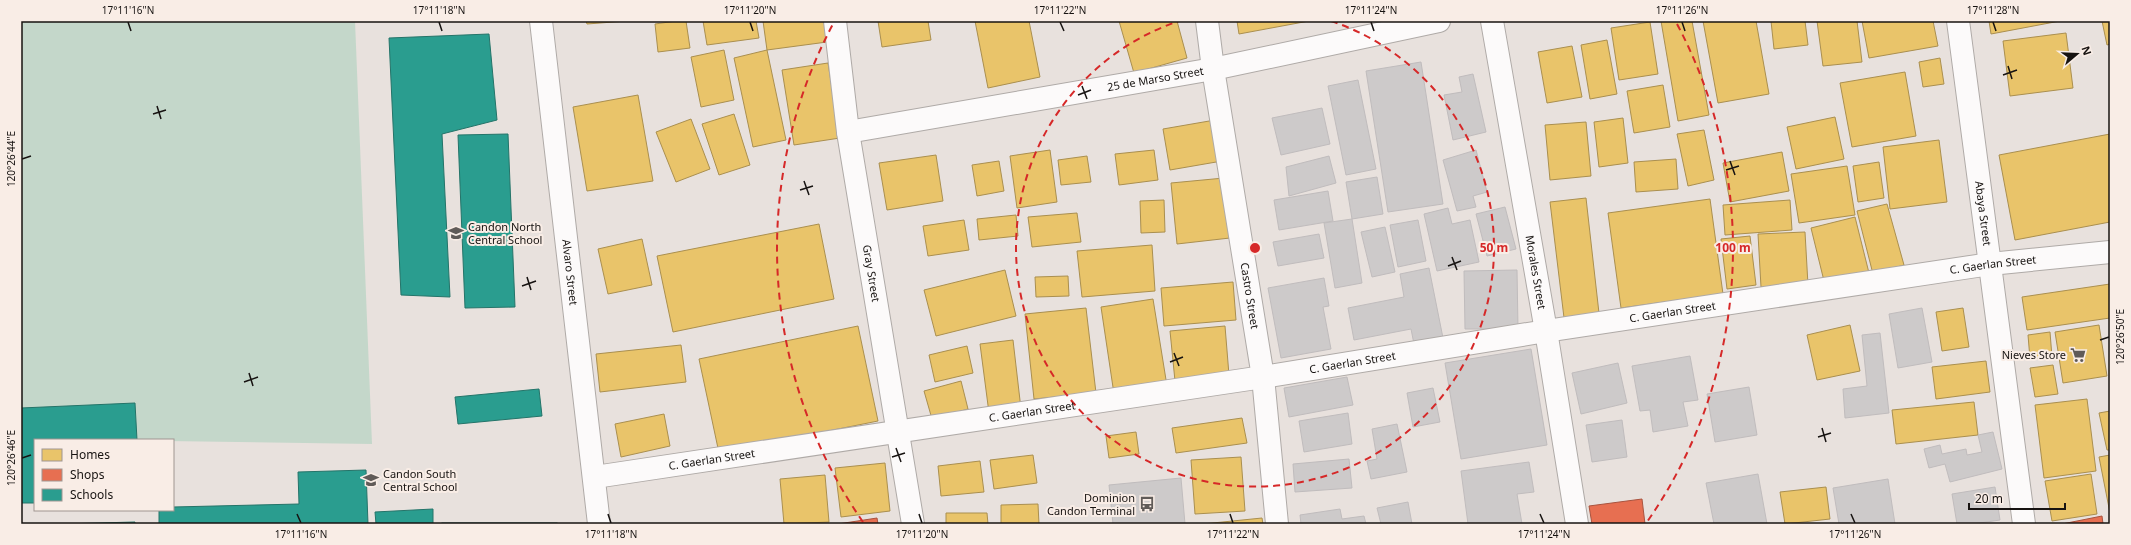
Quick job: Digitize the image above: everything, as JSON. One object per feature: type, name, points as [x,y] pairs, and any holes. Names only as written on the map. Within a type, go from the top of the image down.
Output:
[{"type":"street","name":"Alvaro Street","points":[[541,21],[595,477],[599,524]]},
{"type":"street","name":"Gray Street","points":[[834,21],[848,132],[913,524]]},
{"type":"street","name":"Castro Street","points":[[1207,21],[1213,69],[1263,377],[1277,524]]},
{"type":"street","name":"25 de Marso Street","points":[[848,132],[1213,69],[1439,21]]},
{"type":"street","name":"Morales Street","points":[[1492,21],[1546,331],[1577,524]]},
{"type":"street","name":"Abaya Street","points":[[1958,21],[2024,524]]},
{"type":"street","name":"C. Gaerlan Street","points":[[595,477],[1263,377],[1546,331],[1990,264],[2110,252]]},
{"type":"green space","points":[[21,21],[355,21],[372,444],[174,441],[174,439],[21,439]]},
{"type":"building: Homes","points":[[586,21],[626,21],[587,24]]},
{"type":"building: Homes","points":[[686,21],[690,48],[658,52],[655,24]]},
{"type":"building: Homes","points":[[703,21],[756,21],[759,38],[707,45]]},
{"type":"building: Homes","points":[[763,21],[824,21],[827,42],[767,50]]},
{"type":"building: Homes","points":[[878,21],[928,21],[931,40],[882,47]]},
{"type":"building: Homes","points":[[975,21],[1029,21],[1040,77],[988,88]]},
{"type":"building: Homes","points":[[1119,21],[1177,21],[1187,58],[1134,73]]},
{"type":"building: Homes","points":[[1237,21],[1309,21],[1239,34]]},
{"type":"building: Homes","points":[[1661,21],[1692,21],[1709,115],[1678,121]]},
{"type":"building: Homes","points":[[1703,21],[1756,21],[1769,94],[1718,103]]},
{"type":"building: Homes","points":[[1771,21],[1805,21],[1808,45],[1774,49]]},
{"type":"building: Homes","points":[[1817,21],[1857,21],[1862,62],[1823,66]]},
{"type":"building: Homes","points":[[1862,21],[1933,21],[1938,46],[1869,58]]},
{"type":"building: Homes","points":[[1989,21],[2060,21],[1991,34]]},
{"type":"building: Homes","points":[[2102,21],[2110,21],[2110,44],[2107,45]]},
{"type":"building: Homes","points":[[1650,22],[1658,74],[1619,80],[1611,28]]},
{"type":"building: Homes","points":[[2066,33],[2073,88],[2010,96],[2003,41]]},
{"type":"building: Homes","points":[[1607,40],[1617,94],[1590,99],[1581,45]]},
{"type":"building: Homes","points":[[1572,46],[1582,97],[1547,103],[1538,52]]},
{"type":"building: Homes","points":[[724,50],[734,100],[701,107],[691,57]]},
{"type":"building: Homes","points":[[767,50],[786,140],[753,147],[734,58]]},
{"type":"building: Homes","points":[[1940,58],[1944,84],[1923,87],[1919,62]]},
{"type":"building: Homes","points":[[828,63],[840,138],[794,145],[782,70]]},
{"type":"building: Homes","points":[[1905,72],[1916,136],[1852,147],[1840,83]]},
{"type":"building: Homes","points":[[1663,85],[1670,127],[1634,133],[1627,91]]},
{"type":"building: Homes","points":[[638,95],[653,181],[587,191],[573,107]]},
{"type":"building: Homes","points":[[734,114],[750,165],[719,175],[702,124]]},
{"type":"building: Homes","points":[[1835,117],[1844,159],[1796,169],[1787,127]]},
{"type":"building: Homes","points":[[1623,118],[1628,163],[1599,167],[1594,122]]},
{"type":"building: Homes","points":[[691,119],[710,169],[676,182],[656,132]]},
{"type":"building: Homes","points":[[1215,120],[1222,161],[1170,170],[1163,129]]},
{"type":"building: Homes","points":[[1586,122],[1591,176],[1550,180],[1545,125]]},
{"type":"building: Homes","points":[[1704,130],[1714,180],[1688,186],[1677,134]]},
{"type":"building: Homes","points":[[2110,134],[2110,222],[2015,240],[1999,155]]},
{"type":"building: Homes","points":[[1939,140],[1947,202],[1890,209],[1883,147]]},
{"type":"building: Homes","points":[[1050,150],[1057,202],[1017,208],[1010,156]]},
{"type":"building: Homes","points":[[1154,150],[1158,180],[1119,185],[1115,154]]},
{"type":"building: Homes","points":[[1782,152],[1789,191],[1730,202],[1723,163]]},
{"type":"building: Homes","points":[[936,155],[943,201],[887,210],[879,163]]},
{"type":"building: Homes","points":[[1087,156],[1091,182],[1061,185],[1058,160]]},
{"type":"building: Homes","points":[[1676,159],[1678,189],[1636,192],[1634,162]]},
{"type":"building: Homes","points":[[999,161],[1004,191],[977,196],[972,165]]},
{"type":"building: Homes","points":[[1879,162],[1884,198],[1858,202],[1853,166]]},
{"type":"building: Homes","points":[[1847,166],[1855,215],[1799,223],[1791,174]]},
{"type":"building: Homes","points":[[1224,178],[1230,238],[1177,244],[1171,183]]},
{"type":"building: Homes","points":[[1586,198],[1600,322],[1565,326],[1550,202]]},
{"type":"building: Homes","points":[[1710,199],[1723,294],[1621,308],[1608,213]]},
{"type":"building: Homes","points":[[1164,200],[1165,232],[1141,233],[1140,201]]},
{"type":"building: Homes","points":[[1790,200],[1792,230],[1725,235],[1723,205]]},
{"type":"building: Homes","points":[[1887,204],[1904,265],[1873,274],[1857,211]]},
{"type":"building: Homes","points":[[1077,213],[1081,242],[1032,247],[1028,217]]},
{"type":"building: Homes","points":[[1016,215],[1018,236],[979,240],[977,219]]},
{"type":"building: Homes","points":[[1855,217],[1869,273],[1825,285],[1811,228]]},
{"type":"building: Homes","points":[[964,220],[969,250],[928,256],[923,226]]},
{"type":"building: Homes","points":[[819,224],[834,299],[673,332],[657,256]]},
{"type":"building: Homes","points":[[1805,232],[1808,285],[1761,287],[1758,234]]},
{"type":"building: Homes","points":[[1750,236],[1756,285],[1727,289],[1721,239]]},
{"type":"building: Homes","points":[[642,239],[652,285],[608,294],[598,249]]},
{"type":"building: Homes","points":[[1152,245],[1155,291],[1082,297],[1077,251]]},
{"type":"building: Homes","points":[[1005,270],[1016,316],[936,336],[924,290]]},
{"type":"building: Homes","points":[[1068,276],[1069,296],[1036,297],[1035,277]]},
{"type":"building: Homes","points":[[1233,282],[1236,320],[1164,326],[1161,288]]},
{"type":"building: Homes","points":[[2110,284],[2110,318],[2027,330],[2022,297]]},
{"type":"building: Homes","points":[[1153,299],[1167,386],[1114,394],[1101,307]]},
{"type":"building: Homes","points":[[1086,308],[1096,393],[1034,399],[1025,314]]},
{"type":"building: Homes","points":[[1963,308],[1969,347],[1942,351],[1936,312]]},
{"type":"building: Homes","points":[[1850,325],[1860,371],[1817,380],[1807,335]]},
{"type":"building: Homes","points":[[2099,325],[2107,376],[2063,383],[2055,332]]},
{"type":"building: Homes","points":[[858,326],[878,421],[719,453],[699,359]]},
{"type":"building: Homes","points":[[1225,326],[1229,375],[1175,381],[1170,331]]},
{"type":"building: Homes","points":[[2050,332],[2052,357],[2030,359],[2028,335]]},
{"type":"building: Homes","points":[[1013,340],[1021,409],[989,413],[980,344]]},
{"type":"building: Homes","points":[[681,345],[686,382],[600,392],[596,354]]},
{"type":"building: Homes","points":[[967,346],[973,373],[935,382],[929,355]]},
{"type":"building: Homes","points":[[1986,361],[1990,392],[1936,399],[1932,367]]},
{"type":"building: Homes","points":[[2053,365],[2058,394],[2035,397],[2030,368]]},
{"type":"building: Homes","points":[[961,381],[968,409],[932,419],[924,391]]},
{"type":"building: Homes","points":[[2087,399],[2096,471],[2044,478],[2035,405]]},
{"type":"building: Homes","points":[[1974,402],[1978,435],[1896,444],[1892,410]]},
{"type":"building: Homes","points":[[2110,411],[2110,450],[2107,450],[2099,413]]},
{"type":"building: Homes","points":[[664,414],[670,446],[621,457],[615,424]]},
{"type":"building: Homes","points":[[1242,418],[1247,443],[1176,453],[1172,428]]},
{"type":"building: Homes","points":[[1136,432],[1139,454],[1109,458],[1106,436]]},
{"type":"building: Homes","points":[[1033,455],[1037,483],[994,489],[990,460]]},
{"type":"building: Homes","points":[[2110,455],[2110,513],[2099,457]]},
{"type":"building: Homes","points":[[1241,457],[1245,511],[1195,514],[1191,460]]},
{"type":"building: Homes","points":[[980,461],[984,492],[941,496],[938,466]]},
{"type":"building: Homes","points":[[885,463],[890,511],[841,517],[835,468]]},
{"type":"building: Homes","points":[[2091,474],[2097,514],[2052,521],[2045,481]]},
{"type":"building: Homes","points":[[825,475],[829,522],[784,524],[780,479]]},
{"type":"building: Homes","points":[[1826,487],[1830,519],[1785,524],[1780,492]]},
{"type":"building: Homes","points":[[1038,504],[1039,524],[1001,524],[1001,505]]},
{"type":"building: Homes","points":[[946,513],[987,513],[988,524],[946,524]]},
{"type":"building: Homes","points":[[1262,518],[1263,524],[1203,524]]},
{"type":"building: Shops","points":[[1642,499],[1645,524],[1592,524],[1589,506]]},
{"type":"building: Shops","points":[[2102,516],[2103,524],[2062,524]]},
{"type":"building: Shops","points":[[877,518],[878,524],[838,524]]},
{"type":"building: Schools","points":[[489,34],[497,120],[442,134],[450,297],[401,295],[389,38]]},
{"type":"building: Schools","points":[[508,134],[515,307],[465,308],[458,135]]},
{"type":"building: Schools","points":[[539,389],[542,416],[458,424],[455,397]]},
{"type":"building: Schools","points":[[135,403],[137,439],[34,439],[34,503],[21,503],[21,408]]},
{"type":"building: Schools","name":"Candon South Central School","points":[[366,470],[368,524],[159,524],[159,511],[174,511],[174,507],[299,504],[298,472]]},
{"type":"building: Schools","points":[[433,509],[433,524],[376,524],[375,512]]},
{"type":"building: Schools","points":[[135,522],[135,524],[62,524]]},
{"type":"building: Schools","points":[[557,523],[557,524],[442,524]]},
{"type":"building: Other","points":[[1421,62],[1443,204],[1388,212],[1366,71]]},
{"type":"building: Other","points":[[1473,74],[1486,132],[1453,140],[1444,95],[1462,92],[1459,77]]},
{"type":"building: Other","points":[[1358,80],[1376,169],[1346,175],[1328,86]]},
{"type":"building: Other","points":[[1322,108],[1330,144],[1281,155],[1272,118]]},
{"type":"building: Other","points":[[1476,150],[1487,192],[1473,196],[1476,207],[1457,211],[1443,160]]},
{"type":"building: Other","points":[[1329,156],[1336,183],[1289,196],[1286,167]]},
{"type":"building: Other","points":[[1377,177],[1383,214],[1352,219],[1346,182]]},
{"type":"building: Other","points":[[1328,191],[1333,221],[1279,230],[1274,200]]},
{"type":"building: Other","points":[[1505,207],[1516,249],[1487,256],[1476,214]]},
{"type":"building: Other","points":[[1448,208],[1452,224],[1470,220],[1479,262],[1437,271],[1424,214]]},
{"type":"building: Other","points":[[1352,219],[1362,283],[1335,288],[1324,223]]},
{"type":"building: Other","points":[[1418,220],[1426,261],[1398,267],[1390,225]]},
{"type":"building: Other","points":[[1385,227],[1395,272],[1372,277],[1361,232]]},
{"type":"building: Other","points":[[1319,234],[1324,258],[1278,266],[1273,242]]},
{"type":"building: Other","points":[[1429,268],[1444,343],[1415,349],[1411,329],[1354,340],[1348,308],[1404,297],[1400,274]]},
{"type":"building: Other","points":[[1517,270],[1518,329],[1465,329],[1464,271]]},
{"type":"building: Other","points":[[1324,278],[1329,306],[1323,307],[1331,349],[1281,358],[1268,288]]},
{"type":"building: Other","points":[[1922,308],[1932,362],[1898,368],[1889,314]]},
{"type":"building: Other","points":[[1880,333],[1889,413],[1845,418],[1843,389],[1867,386],[1862,335]]},
{"type":"building: Other","points":[[1531,349],[1547,445],[1461,459],[1445,363]]},
{"type":"building: Other","points":[[1690,356],[1698,400],[1683,402],[1688,426],[1653,432],[1650,410],[1640,411],[1632,366]]},
{"type":"building: Other","points":[[1618,363],[1627,403],[1581,414],[1572,373]]},
{"type":"building: Other","points":[[1347,377],[1353,405],[1289,417],[1284,388]]},
{"type":"building: Other","points":[[1749,387],[1757,435],[1715,442],[1707,394]]},
{"type":"building: Other","points":[[1433,388],[1440,422],[1413,427],[1407,393]]},
{"type":"building: Other","points":[[1348,413],[1352,444],[1304,452],[1299,421]]},
{"type":"building: Other","points":[[1622,420],[1627,457],[1592,462],[1586,425]]},
{"type":"building: Other","points":[[1397,424],[1407,472],[1371,479],[1367,461],[1377,459],[1372,429]]},
{"type":"building: Other","points":[[1993,432],[2002,469],[1950,482],[1945,464],[1929,468],[1924,449],[1940,445],[1942,454],[1966,449],[1967,455],[1982,452],[1978,435]]},
{"type":"building: Other","points":[[1349,459],[1352,488],[1295,492],[1293,464]]},
{"type":"building: Other","points":[[1529,462],[1534,492],[1517,494],[1522,524],[1468,524],[1461,471]]},
{"type":"building: Other","points":[[1758,474],[1767,524],[1714,524],[1706,483]]},
{"type":"building: Other","name":"Dominion Candon Terminal","points":[[1181,478],[1185,524],[1113,524],[1109,485]]},
{"type":"building: Other","points":[[1888,479],[1895,524],[1839,524],[1833,488]]},
{"type":"building: Other","points":[[1995,487],[2000,520],[1973,524],[1957,524],[1952,494]]},
{"type":"building: Other","points":[[1408,502],[1412,524],[1381,524],[1377,508]]},
{"type":"building: Other","points":[[1340,509],[1342,519],[1364,516],[1366,524],[1301,524],[1300,515]]},
{"type":"place","name":"Candon North Central School","points":[[456,233]]},
{"type":"place","name":"Nieves Store","points":[[2078,355]]},
{"type":"place","name":"Candon South Central School","points":[[371,480]]},
{"type":"place","name":"Dominion Candon Terminal","points":[[1147,504]]}]
